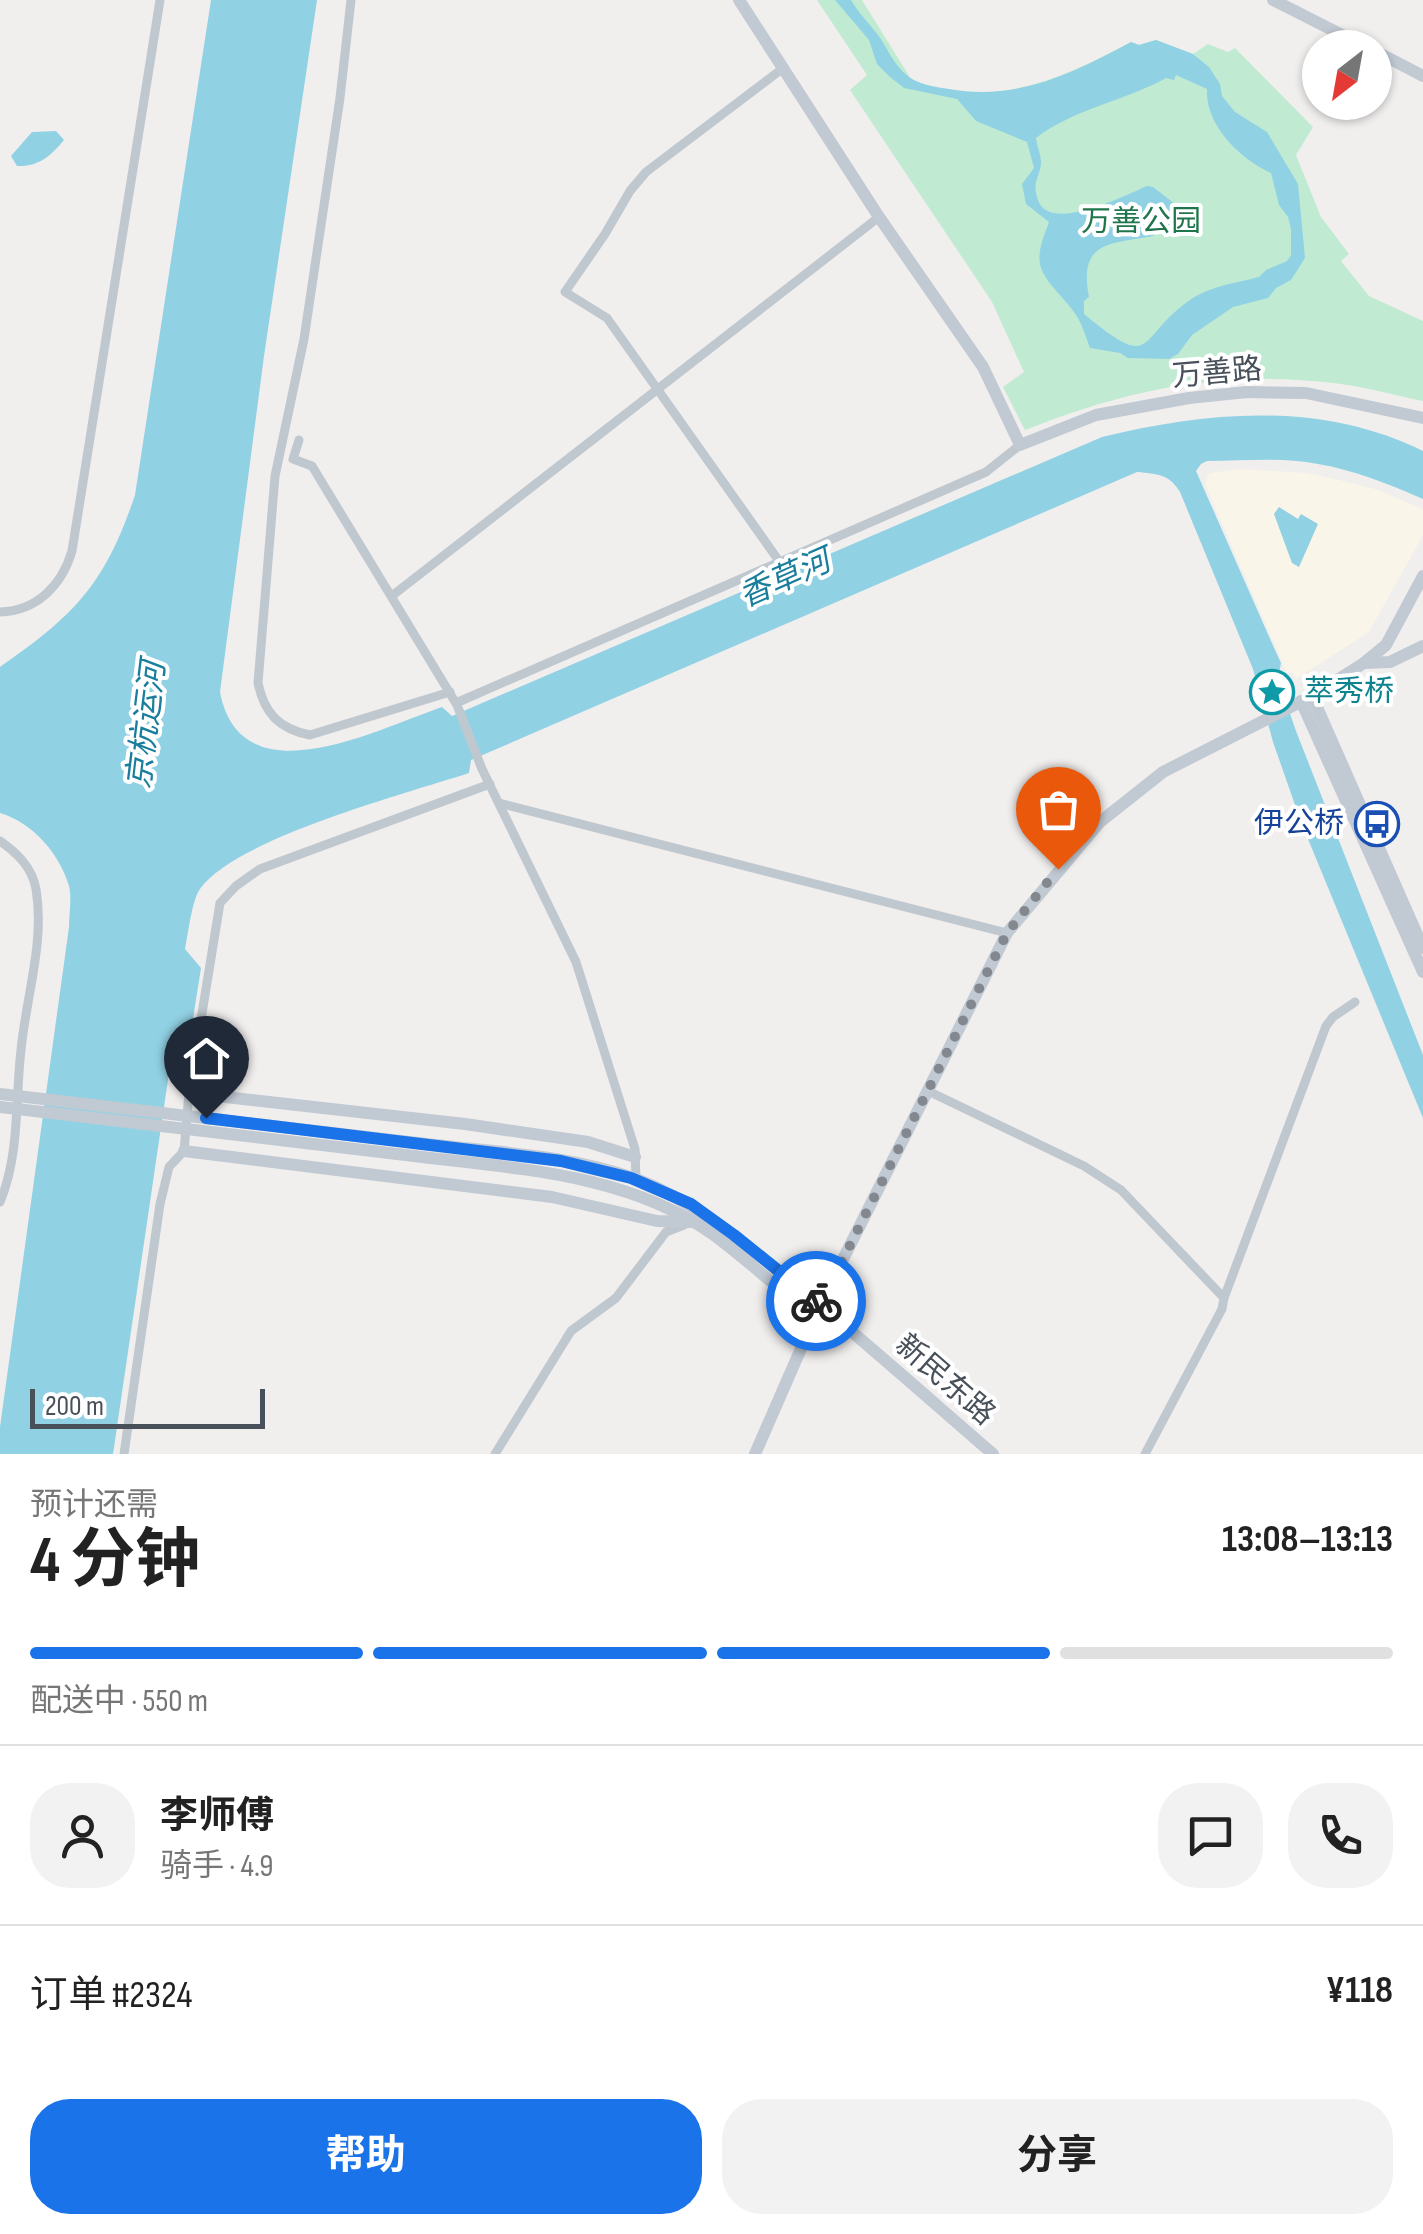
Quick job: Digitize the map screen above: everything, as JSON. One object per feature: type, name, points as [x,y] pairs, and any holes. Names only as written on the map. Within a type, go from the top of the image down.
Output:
[{"type":"street","points":[[0,612],[13,612],[40,600],[64,576],[72,551],[160,0]]},
{"type":"street","points":[[350,0],[340,98],[307,321],[276,476],[258,683],[270,716],[294,732],[310,735],[450,692]]},
{"type":"street","points":[[457,704],[986,472],[1020,445],[983,367],[879,217],[738,0]]},
{"type":"street","points":[[1273,0],[1332,30]]},
{"type":"street","points":[[1392,60],[1423,76]]},
{"type":"street","points":[[779,561],[607,318],[565,292],[646,172],[782,69]]},
{"type":"street","points":[[393,595],[879,217]]},
{"type":"street","name":"万善路","points":[[1020,445],[1124,409],[1247,392],[1306,393],[1423,418]]},
{"type":"street","points":[[299,440],[294,459],[312,466],[457,704],[482,769],[576,962],[635,1157],[636,1179]]},
{"type":"street","points":[[755,1454],[817,1312],[1007,933],[1100,822],[1163,772],[1301,702],[1386,646],[1423,576]]},
{"type":"street","points":[[1364,663],[1390,662],[1423,646]]},
{"type":"street","points":[[1301,702],[1423,948]]},
{"type":"street","points":[[1301,702],[1423,972]]},
{"type":"street","points":[[124,1454],[160,1204],[168,1167],[184,1151],[189,1093],[220,903],[260,869],[490,784]]},
{"type":"street","points":[[499,803],[1007,933]]},
{"type":"street","points":[[0,840],[24,860],[36,886],[38,942],[20,1053],[11,1176],[0,1202]]},
{"type":"street","points":[[1145,1454],[1222,1309],[1326,1026],[1355,1002]]},
{"type":"street","points":[[928,1091],[1084,1166],[1121,1190],[1224,1298]]},
{"type":"street","points":[[189,1093],[535,1134],[588,1142],[635,1157]]},
{"type":"street","points":[[0,1094],[416,1150],[576,1177],[667,1208],[712,1234],[817,1312]]},
{"type":"street","points":[[0,1107],[561,1161],[636,1179],[691,1204],[734,1235],[817,1312]]},
{"type":"street","points":[[184,1151],[552,1196],[642,1217],[691,1222]]},
{"type":"street","points":[[608,1186],[642,1217],[666,1232]]},
{"type":"street","points":[[495,1454],[571,1331],[616,1298],[666,1232],[691,1222]]},
{"type":"street","name":"新民东路","points":[[817,1312],[992,1454]]},
{"type":"shaded area","points":[[1240,469],[1335,479],[1375,489],[1423,509],[1423,535],[1369,632],[1296,679],[1293,672],[1287,673],[1205,484],[1209,473]]},
{"type":"green space","name":"万善公园","points":[[817,0],[862,0],[911,79],[968,93],[1025,87],[1079,68],[1131,42],[1139,45],[1156,40],[1193,54],[1208,44],[1228,52],[1235,48],[1313,127],[1296,155],[1321,217],[1349,254],[1341,261],[1369,296],[1423,321],[1423,401],[1333,383],[1213,381],[1138,394],[1025,430],[1003,387],[1024,372],[992,302],[850,90],[867,75]]},
{"type":"water","points":[[211,0],[317,0],[264,356],[220,692],[233,725],[254,743],[282,750],[314,749],[349,741],[442,707],[452,716],[1102,437],[1183,421],[1264,416],[1345,424],[1384,435],[1423,451],[1423,499],[1358,474],[1304,462],[1207,461],[1196,471],[1281,663],[1278,679],[1296,731],[1423,1055],[1423,1118],[1301,822],[1253,669],[1180,492],[1162,476],[1137,472],[471,760],[469,773],[324,820],[219,870],[197,894],[189,926],[185,949],[201,968],[187,1057],[170,1066],[113,1454],[0,1454],[0,1427],[70,901],[65,874],[51,851],[34,832],[0,813],[0,667],[49,630],[85,594],[112,552],[135,495]]},
{"type":"water","points":[[835,0],[851,0],[905,74],[920,83],[949,89],[974,92],[1021,88],[1087,65],[1131,42],[1139,45],[1156,40],[1193,54],[1209,67],[1220,84],[1222,96],[1235,112],[1267,132],[1298,184],[1305,258],[1291,280],[1268,298],[1233,307],[1192,335],[1178,354],[1169,359],[1128,358],[1090,348],[1078,318],[1041,268],[1040,251],[1049,222],[1026,204],[1022,184],[1034,168],[1027,142],[976,121],[957,99],[904,88],[877,64],[869,40]],"holes":[[[1176,75],[1207,89],[1218,128],[1237,150],[1271,173],[1279,205],[1291,229],[1291,255],[1259,277],[1198,295],[1144,344],[1135,346],[1107,332],[1084,314],[1084,301],[1089,297],[1088,265],[1101,248],[1153,236],[1159,227],[1174,224],[1179,207],[1147,186],[1089,209],[1072,213],[1045,210],[1036,193],[1041,162],[1036,138],[1066,120],[1166,78],[1174,80]]]},
{"type":"water","points":[[56,131],[64,140],[54,151],[38,162],[17,166],[11,156],[32,132]]},
{"type":"water","points":[[1279,507],[1298,519],[1301,514],[1318,524],[1299,567],[1292,563],[1274,514]]},
{"type":"way so far","points":[[816,1301],[820,1305],[1007,933],[1058,869]]},
{"type":"place","name":"萃秀桥","points":[[1272,692]]},
{"type":"place","name":"伊公桥","points":[[1377,824]]},
{"type":"route","points":[[206,1118],[561,1161],[631,1178],[691,1204],[816,1301]]},
{"type":"water label","name":"香草河","points":[[785,579]]},
{"type":"water label","name":"京杭运河","points":[[147,725]]}]
